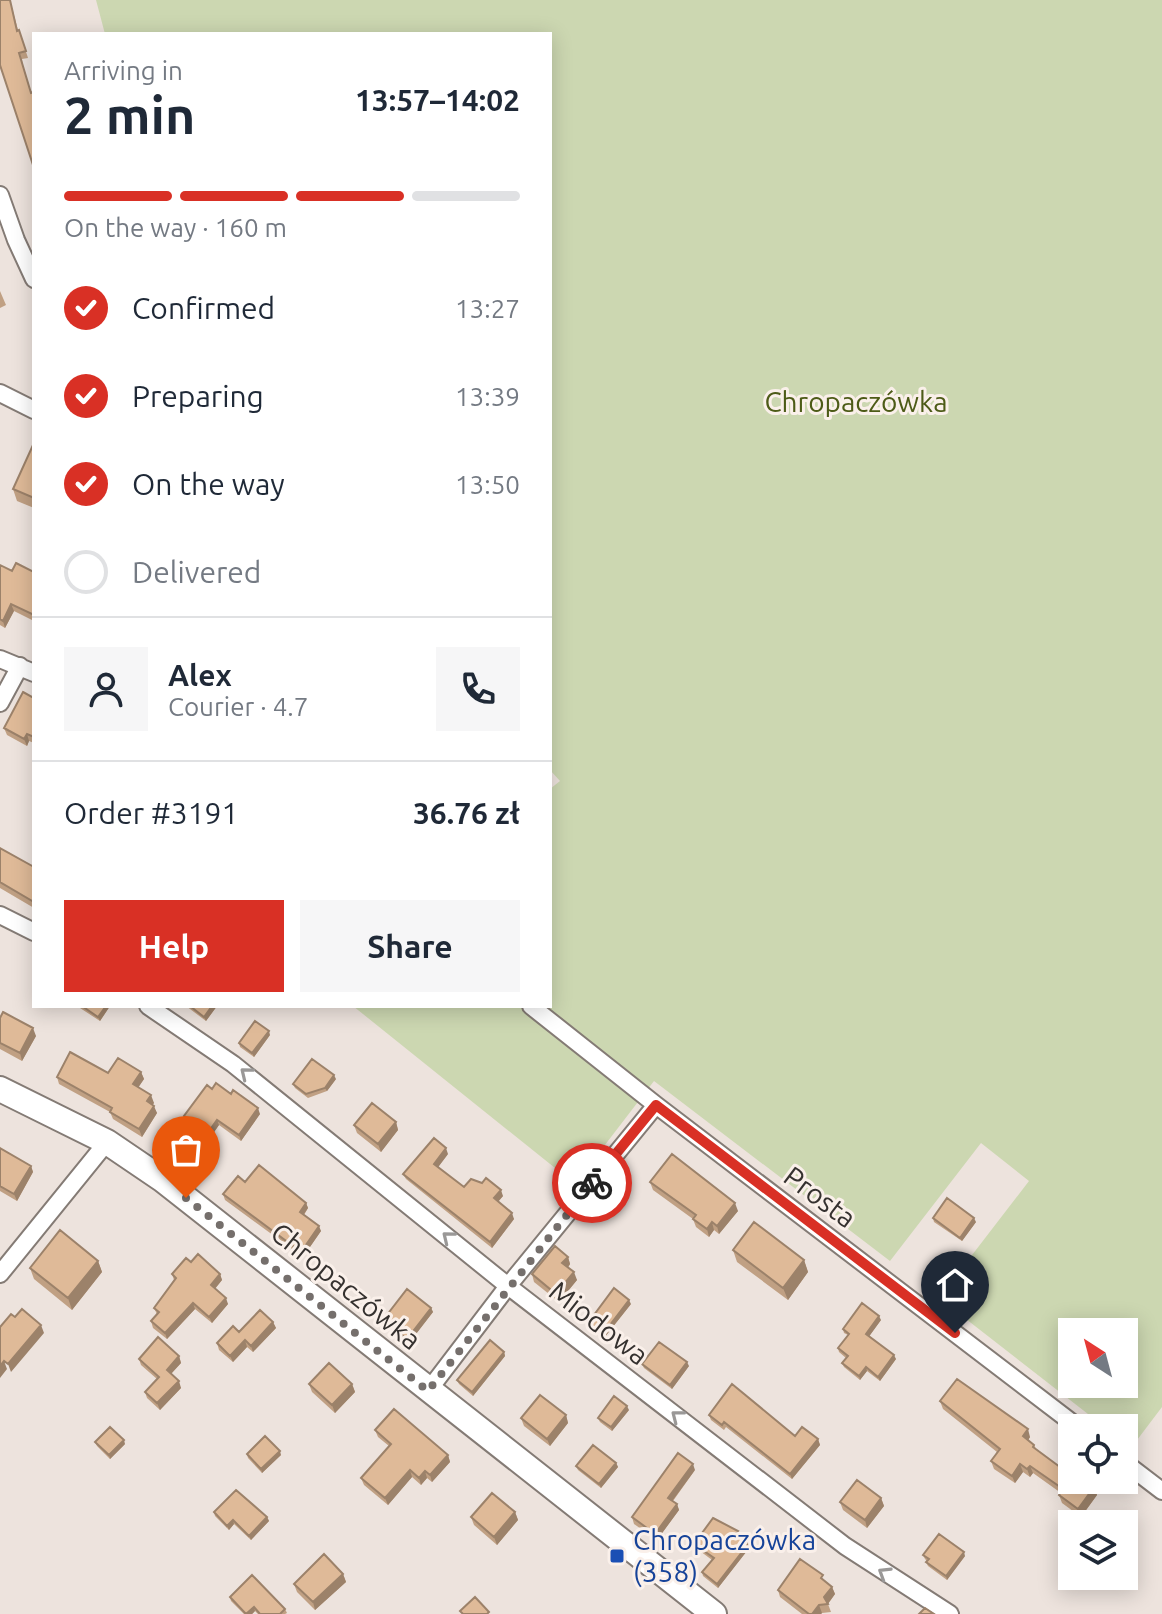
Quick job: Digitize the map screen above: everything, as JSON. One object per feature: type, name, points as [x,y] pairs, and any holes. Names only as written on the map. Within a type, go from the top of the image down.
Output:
[{"type":"street","points":[[0,195],[32,275]]},
{"type":"street","points":[[0,393],[32,409]]},
{"type":"street","points":[[0,659],[27,669],[0,703]]},
{"type":"street","points":[[0,915],[32,931]]},
{"type":"street","name":"Miodowa","points":[[151,1008],[233,1064],[508,1286],[845,1546],[950,1614]]},
{"type":"street","name":"Prosta","points":[[534,1008],[1061,1414]]},
{"type":"street","name":"Chropaczówka","points":[[0,1089],[107,1142],[163,1180],[707,1612]]},
{"type":"street","points":[[428,1391],[508,1286],[656,1105]]},
{"type":"street","points":[[0,1274],[107,1142]]},
{"type":"street","points":[[1138,1473],[1162,1491]]},
{"type":"green space","name":"Chropaczówka","points":[[96,0],[1162,0],[1162,1407],[1138,1439],[1138,1414],[1088,1414],[1067,1398],[1138,1398],[1138,1318],[1058,1318],[1058,1391],[939,1298],[1029,1181],[981,1143],[890,1261],[654,1081],[575,1184],[355,1008],[552,1008],[552,787],[560,781],[552,772],[552,32],[104,32]]},
{"type":"building","points":[[0,0],[10,0],[17,31],[26,51],[19,53],[32,93],[32,162],[0,65]]},
{"type":"building","points":[[32,447],[32,497],[13,489]]},
{"type":"building","points":[[16,563],[32,571],[32,614],[11,604],[3,621],[0,619],[0,565],[12,571]]},
{"type":"building","points":[[23,692],[32,697],[32,736],[27,734],[24,739],[4,728]]},
{"type":"building","points":[[0,848],[32,866],[32,901],[0,882]]},
{"type":"building","points":[[85,1008],[105,1008],[98,1017]]},
{"type":"building","points":[[193,1008],[211,1008],[204,1017]]},
{"type":"building","points":[[3,1012],[33,1028],[20,1053],[0,1043],[0,1018]]},
{"type":"building","points":[[255,1021],[269,1031],[252,1053],[239,1043]]},
{"type":"building","points":[[70,1052],[108,1073],[118,1058],[141,1072],[133,1084],[151,1095],[147,1101],[154,1106],[139,1129],[110,1112],[112,1108],[57,1077]]},
{"type":"building","points":[[312,1059],[334,1075],[325,1088],[306,1094],[293,1084]]},
{"type":"building","points":[[216,1083],[231,1094],[233,1090],[258,1108],[239,1135],[217,1120],[197,1148],[205,1153],[193,1169],[166,1149],[188,1120],[184,1116],[207,1085],[212,1089]]},
{"type":"building","points":[[372,1103],[396,1122],[378,1144],[354,1125]]},
{"type":"building","points":[[434,1138],[446,1148],[434,1164],[464,1187],[471,1179],[482,1183],[486,1178],[501,1190],[494,1198],[512,1213],[490,1242],[403,1174]]},
{"type":"building","points":[[0,1148],[31,1166],[14,1194],[0,1186]]},
{"type":"building","points":[[672,1154],[735,1203],[717,1226],[712,1222],[707,1229],[693,1219],[696,1215],[650,1182]]},
{"type":"building","points":[[259,1165],[306,1203],[300,1212],[319,1226],[301,1252],[223,1194],[238,1176],[245,1182]]},
{"type":"building","points":[[947,1198],[974,1218],[960,1238],[933,1218]]},
{"type":"building","points":[[754,1222],[804,1260],[783,1288],[733,1250]]},
{"type":"building","points":[[60,1230],[98,1261],[68,1298],[30,1268]]},
{"type":"building","points":[[555,1246],[568,1257],[562,1263],[574,1272],[556,1294],[532,1274]]},
{"type":"building","points":[[198,1254],[220,1274],[211,1285],[226,1298],[209,1317],[193,1303],[165,1333],[151,1321],[159,1312],[154,1308],[176,1278],[172,1274],[186,1258],[191,1262]]},
{"type":"building","points":[[614,1288],[629,1300],[603,1334],[588,1323]]},
{"type":"building","points":[[407,1289],[431,1308],[407,1339],[383,1320]]},
{"type":"building","points":[[862,1303],[879,1316],[866,1334],[894,1355],[878,1377],[866,1367],[859,1376],[842,1363],[848,1356],[838,1348],[849,1334],[843,1329]]},
{"type":"building","points":[[22,1309],[41,1325],[8,1364],[4,1361],[0,1366],[0,1327],[11,1314],[15,1317]]},
{"type":"building","points":[[260,1310],[273,1322],[251,1346],[245,1340],[230,1356],[217,1343],[233,1326],[239,1332]]},
{"type":"building","points":[[158,1337],[179,1356],[167,1370],[179,1381],[157,1403],[145,1392],[159,1377],[139,1359]]},
{"type":"building","points":[[490,1340],[504,1352],[472,1392],[457,1380]]},
{"type":"building","points":[[659,1342],[687,1362],[670,1385],[642,1364]]},
{"type":"building","points":[[329,1363],[352,1384],[332,1405],[309,1384]]},
{"type":"building","points":[[957,1379],[1028,1429],[1023,1436],[1058,1466],[1058,1486],[1030,1466],[1027,1469],[1020,1464],[1012,1476],[991,1461],[1000,1449],[940,1401]]},
{"type":"building","points":[[732,1384],[795,1436],[802,1427],[818,1439],[790,1474],[724,1422],[722,1425],[709,1415]]},
{"type":"building","points":[[540,1395],[566,1415],[547,1439],[521,1418]]},
{"type":"building","points":[[614,1396],[627,1406],[611,1427],[598,1418]]},
{"type":"building","points":[[394,1409],[448,1455],[430,1475],[425,1471],[419,1478],[410,1470],[385,1498],[361,1478],[391,1444],[375,1430]]},
{"type":"building","points":[[110,1427],[124,1440],[109,1455],[95,1442]]},
{"type":"building","points":[[265,1436],[280,1451],[261,1469],[247,1454]]},
{"type":"building","points":[[593,1445],[616,1463],[599,1484],[576,1466]]},
{"type":"building","points":[[678,1453],[693,1464],[668,1498],[677,1504],[655,1534],[632,1517]]},
{"type":"building","points":[[857,1480],[881,1498],[865,1520],[840,1502]]},
{"type":"building","points":[[236,1490],[267,1517],[249,1536],[233,1520],[227,1526],[214,1512]]},
{"type":"building","points":[[492,1493],[515,1512],[494,1537],[471,1517]]},
{"type":"building","points":[[1060,1494],[1089,1494],[1078,1509]]},
{"type":"building","points":[[713,1518],[738,1531],[736,1533],[749,1543],[717,1584],[702,1572],[714,1558],[694,1544]]},
{"type":"building","points":[[939,1534],[964,1552],[946,1576],[926,1562],[929,1559],[923,1555]]},
{"type":"building","points":[[324,1554],[343,1574],[313,1602],[294,1584]]},
{"type":"building","points":[[800,1559],[823,1575],[821,1578],[832,1587],[824,1597],[828,1604],[819,1605],[812,1614],[778,1590]]},
{"type":"building","points":[[252,1575],[285,1609],[280,1614],[260,1614],[254,1607],[246,1614],[230,1597]]},
{"type":"building","points":[[475,1597],[489,1612],[463,1614],[460,1611]]},
{"type":"building","points":[[925,1608],[934,1614],[919,1614]]},
{"type":"way so far","points":[[186,1198],[428,1391],[592,1183]]},
{"type":"place","name":"Chropaczówka (358)","points":[[617,1556]]},
{"type":"route","points":[[592,1183],[656,1105],[955,1333]]}]
